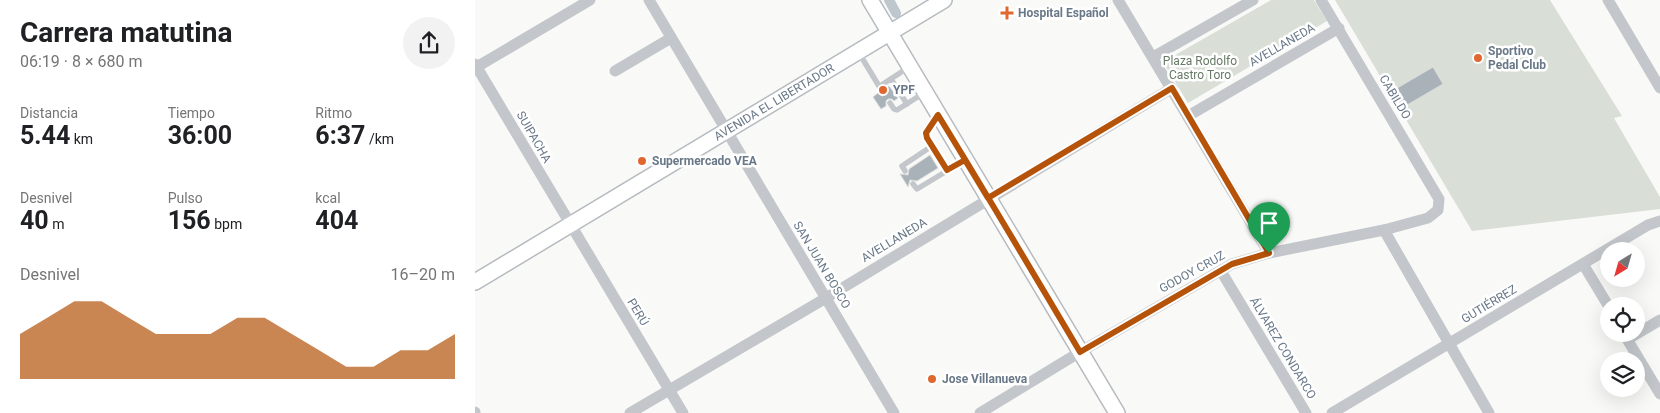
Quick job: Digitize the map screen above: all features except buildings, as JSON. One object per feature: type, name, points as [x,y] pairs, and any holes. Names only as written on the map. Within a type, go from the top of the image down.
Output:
[{"type":"main road","points":[[870,0],[1117,413]]},
{"type":"main road","name":"AVENIDA EL LIBERTADOR","points":[[475,282],[944,0]]},
{"type":"street","points":[[476,66],[590,0]]},
{"type":"street","name":"SAN JUAN BOSCO","points":[[649,0],[894,413]]},
{"type":"street","points":[[1118,0],[1269,253]]},
{"type":"street","points":[[1153,57],[1253,0]]},
{"type":"street","name":"CABILDO","points":[[1321,0],[1439,199],[1439,210]]},
{"type":"street","points":[[1608,0],[1660,88]]},
{"type":"street","name":"AVELLANEDA","points":[[1188,116],[1339,28]]},
{"type":"street","points":[[615,71],[671,38]]},
{"type":"street","name":"SUIPACHA","points":[[476,66],[570,225]]},
{"type":"street","name":"AVELLANEDA","points":[[629,413],[826,298],[1172,88]]},
{"type":"street","name":"GODOY CRUZ","points":[[980,413],[1080,352],[1232,264],[1269,253],[1384,230],[1428,218],[1439,210]]},
{"type":"street","name":"GUTIÉRREZ","points":[[1332,413],[1648,225],[1660,221]]},
{"type":"street","name":"PERÚ","points":[[570,225],[683,413]]},
{"type":"street","points":[[1384,230],[1489,413]]},
{"type":"street","points":[[1583,264],[1603,297]]},
{"type":"street","name":"ÁLVAREZ CONDARCO","points":[[1221,271],[1306,413]]},
{"type":"street","points":[[1645,328],[1660,320]]},
{"type":"street","points":[[1629,342],[1660,394]]},
{"type":"lane","points":[[858,51],[881,88],[909,67]]},
{"type":"lane","points":[[891,79],[907,104]]},
{"type":"lane","points":[[890,103],[895,110],[925,93]]},
{"type":"lane","points":[[938,115],[926,133],[947,170]]},
{"type":"lane","points":[[905,171],[903,166],[922,157],[932,146]]},
{"type":"lane","points":[[913,184],[917,189],[933,175],[965,160]]},
{"type":"green space","name":"Plaza Rodolfo Castro Toro","points":[[1271,0],[1314,0],[1327,21],[1188,103],[1163,62]]},
{"type":"green space","name":"Sportivo Pedal Club","points":[[1335,0],[1550,0],[1622,116],[1614,118],[1660,197],[1660,209],[1472,231]]},
{"type":"waterway","points":[[889,0],[896,13]]},
{"type":"place","name":"Hospital Español","points":[[1007,13]]},
{"type":"place","name":"Sportivo Pedal Club","points":[[1478,58]]},
{"type":"place","name":"YPF","points":[[883,90]]},
{"type":"place","name":"Supermercado VEA","points":[[642,161]]},
{"type":"place","name":"Jose Villanueva","points":[[932,379]]},
{"type":"route","points":[[1269,253],[1172,88],[988,198],[965,160],[947,170],[927,138],[926,133],[938,115],[988,198],[1080,352],[1232,264],[1269,253]]}]
